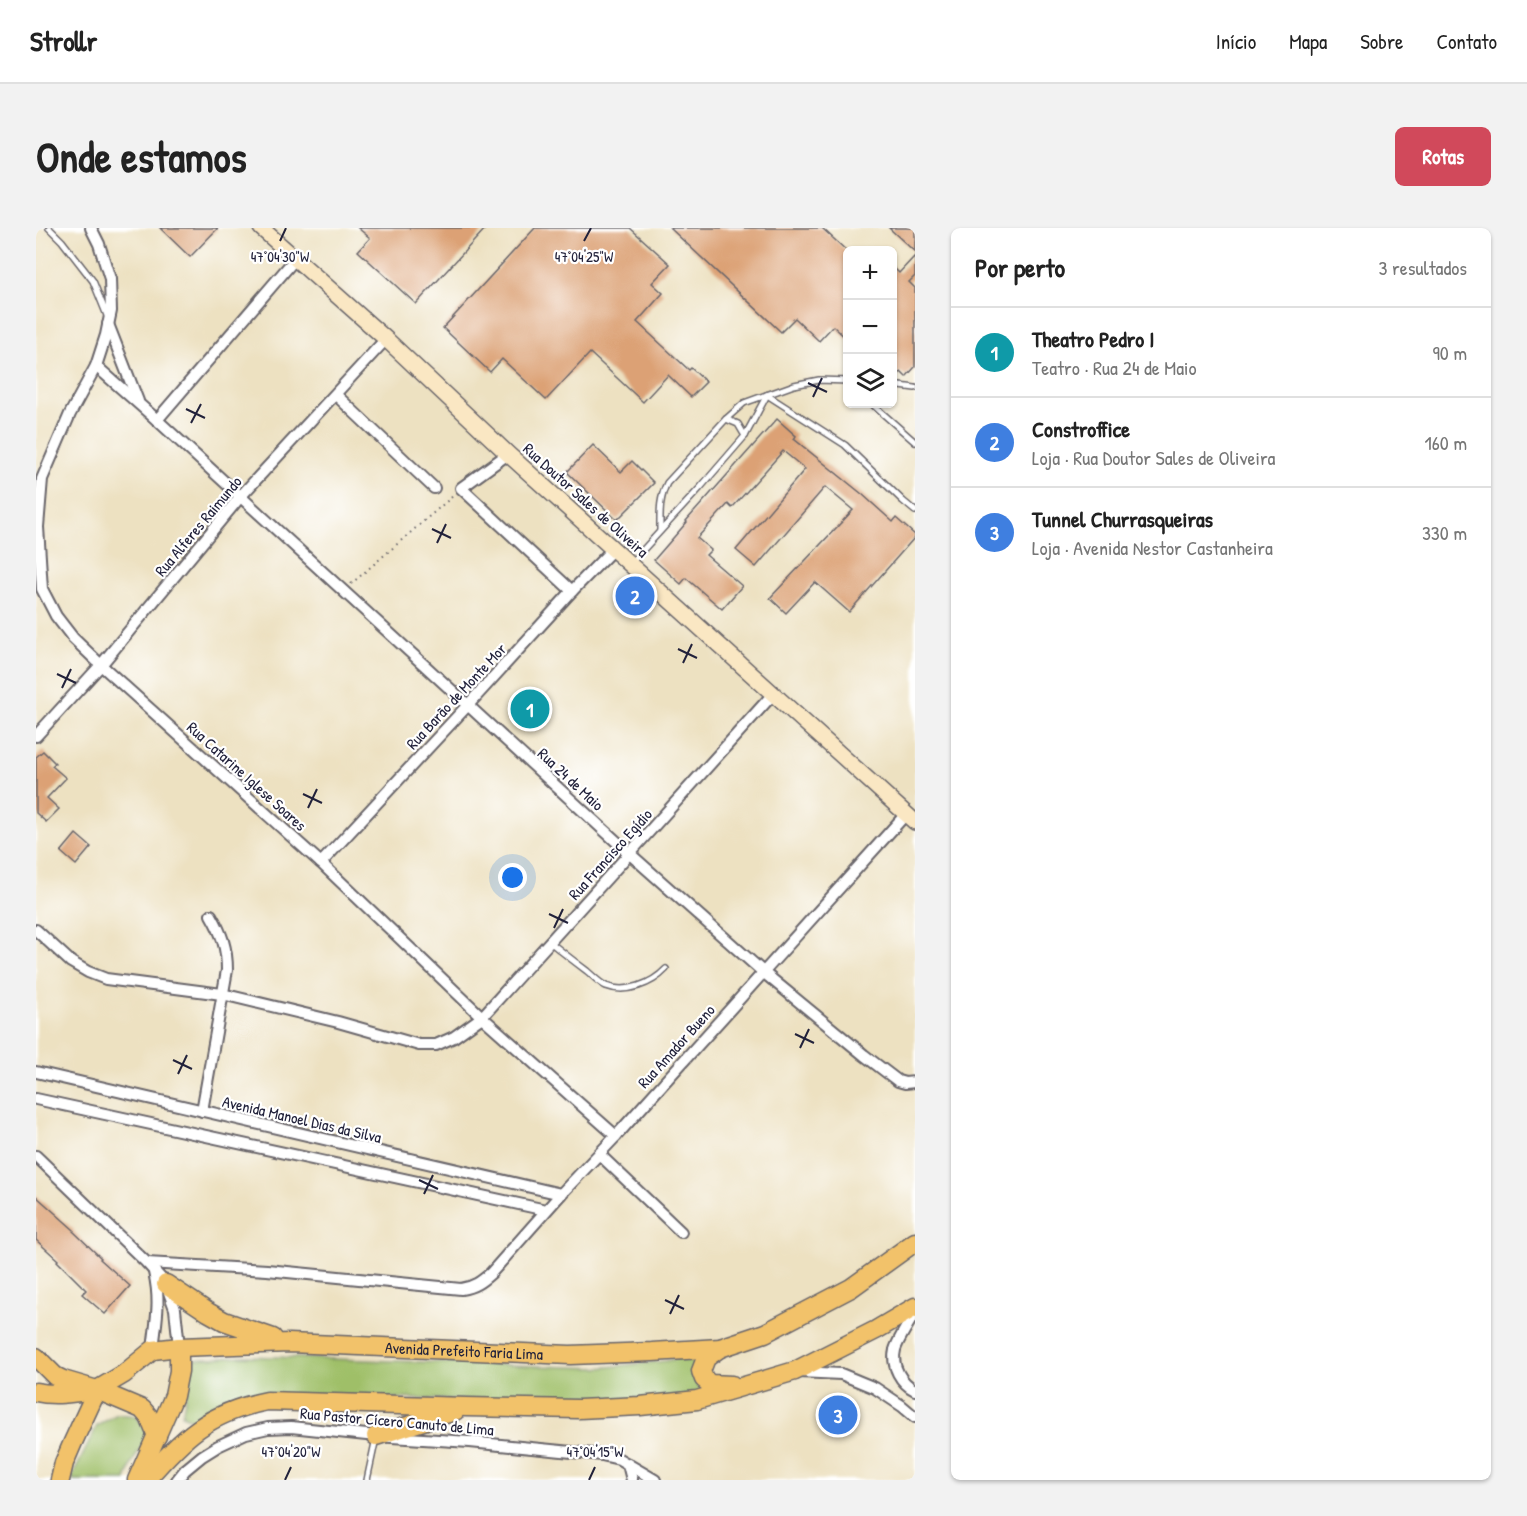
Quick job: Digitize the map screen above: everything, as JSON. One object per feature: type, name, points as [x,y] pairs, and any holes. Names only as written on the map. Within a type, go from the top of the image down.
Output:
[{"type":"main road","name":"Rua Doutor Sales de Oliveira","points":[[261,228],[386,339],[508,454],[910,815]]},
{"type":"main road","points":[[276,228],[282,248]]},
{"type":"main road","name":"Avenida Prefeito Faria Lima","points":[[153,1350],[289,1343],[570,1355],[720,1348],[765,1333],[851,1288],[915,1242]]},
{"type":"main road","points":[[156,1273],[224,1322],[289,1343]]},
{"type":"main road","points":[[146,1480],[182,1440],[205,1423],[245,1405],[267,1401],[579,1408],[640,1406],[697,1400],[795,1371],[869,1334],[915,1307]]},
{"type":"main road","points":[[136,1480],[174,1396],[179,1347]]},
{"type":"main road","points":[[720,1348],[705,1358],[701,1371],[704,1379],[710,1384],[747,1386]]},
{"type":"main road","points":[[36,1392],[63,1394],[97,1390],[124,1374],[153,1350]]},
{"type":"main road","points":[[36,1357],[55,1376],[63,1380],[97,1390],[142,1409],[149,1417],[157,1436]]},
{"type":"main road","points":[[60,1480],[73,1442],[97,1390]]},
{"type":"main road","points":[[376,1436],[466,1407]]},
{"type":"street","points":[[91,228],[99,244],[110,279],[109,322]]},
{"type":"street","points":[[157,420],[295,259]]},
{"type":"street","name":"Rua Catarine Iglese Soares","points":[[109,322],[96,366],[70,414],[42,479],[38,527],[42,589],[56,616],[73,638],[101,665],[321,863],[482,1017],[616,1136]]},
{"type":"street","name":"Rua 24 de Maio","points":[[109,322],[139,404]]},
{"type":"street","name":"Rua Alferes Raimundo","points":[[36,736],[101,665],[240,497],[386,339]]},
{"type":"street","name":"Rua 24 de Maio","points":[[96,366],[630,854],[763,972],[898,1081],[915,1082]]},
{"type":"street","points":[[336,395],[434,488]]},
{"type":"street","points":[[508,454],[461,488],[572,591]]},
{"type":"street","name":"Rua Barão de Monte Mor","points":[[321,863],[614,548]]},
{"type":"street","name":"Rua Francisco Egídio","points":[[36,930],[71,962],[106,979],[222,994],[338,1022],[418,1045],[436,1045],[482,1017],[774,693]]},
{"type":"street","name":"Rua Amador Bueno","points":[[156,1273],[267,1270],[461,1289],[481,1282],[763,972],[910,815]]},
{"type":"street","points":[[202,1111],[227,970],[227,955],[220,932],[211,915]]},
{"type":"street","name":"Avenida Manoel Dias da Silva","points":[[36,1072],[561,1194]]},
{"type":"street","points":[[36,1099],[546,1210]]},
{"type":"street","points":[[598,1154],[681,1232]]},
{"type":"street","points":[[36,1156],[156,1273],[175,1309],[179,1347]]},
{"type":"street","points":[[530,1207],[534,1188]]},
{"type":"street","points":[[153,1350],[158,1318],[156,1273]]},
{"type":"street","points":[[915,1312],[895,1350],[895,1364],[899,1376],[915,1390]]},
{"type":"street","points":[[795,1371],[841,1374],[874,1388],[915,1417]]},
{"type":"street","name":"Rua Pastor Cícero Canuto de Lima","points":[[177,1480],[185,1470],[218,1446],[246,1433],[268,1428],[291,1427],[602,1455],[619,1459],[655,1480]]},
{"type":"street","points":[[628,1464],[632,1480]]},
{"type":"lane","points":[[49,228],[93,281],[109,322]]},
{"type":"lane","points":[[660,530],[660,505],[667,483],[744,403],[794,385],[819,380],[843,381]]},
{"type":"lane","points":[[897,386],[915,388]]},
{"type":"lane","points":[[630,564],[745,436],[767,395]]},
{"type":"lane","points":[[767,395],[845,445],[915,511]]},
{"type":"lane","points":[[877,408],[915,442]]},
{"type":"lane","points":[[726,420],[738,424],[745,436]]},
{"type":"lane","points":[[550,942],[604,985],[617,989],[635,987],[649,982],[666,969]]},
{"type":"lane","points":[[367,1480],[376,1436]]},
{"type":"path","points":[[342,591],[461,488]]},
{"type":"green space","points":[[701,1354],[701,1395],[634,1403],[242,1394],[194,1420],[182,1415],[193,1359],[243,1356],[598,1368],[665,1361]]},
{"type":"green space","points":[[117,1414],[136,1416],[149,1433],[132,1463],[126,1480],[72,1480],[97,1426]]},
{"type":"building","points":[[160,228],[218,228],[190,257]]},
{"type":"building","points":[[358,228],[486,228],[416,304],[358,251],[370,238]]},
{"type":"building","points":[[535,228],[630,228],[670,264],[652,283],[663,293],[637,322],[689,370],[691,368],[706,382],[691,397],[668,375],[643,402],[590,353],[546,400],[502,359],[490,372],[443,328]]},
{"type":"building","points":[[670,228],[822,228],[843,247],[843,335],[833,326],[819,341],[795,318],[781,332]]},
{"type":"building","points":[[889,228],[915,228],[915,252]]},
{"type":"building","points":[[915,256],[915,276],[909,282],[915,288],[915,367],[906,377],[901,372],[897,376],[897,271],[899,273]]},
{"type":"building","points":[[777,419],[796,436],[794,439],[893,522],[896,518],[915,535],[849,612],[815,582],[786,613],[770,598],[853,510],[825,487],[756,567],[736,550],[805,469],[783,451],[732,508],[728,504],[697,538],[711,550],[706,555],[742,586],[722,609],[686,578],[681,584],[654,560]]},
{"type":"building","points":[[593,445],[621,472],[632,461],[654,483],[617,520],[567,472]]},
{"type":"building","points":[[43,751],[55,763],[52,766],[66,778],[47,798],[59,809],[46,822],[36,813],[36,757]]},
{"type":"building","points":[[76,834],[91,847],[76,865],[61,852]]},
{"type":"building","points":[[36,1196],[130,1286],[105,1314],[82,1294],[86,1290],[36,1240]]},
{"type":"place","name":"Constroffice","points":[[635,596]]},
{"type":"place","name":"Theatro Pedro I","points":[[530,709]]},
{"type":"place","name":"Tunnel Churrasqueiras","points":[[838,1415]]}]
